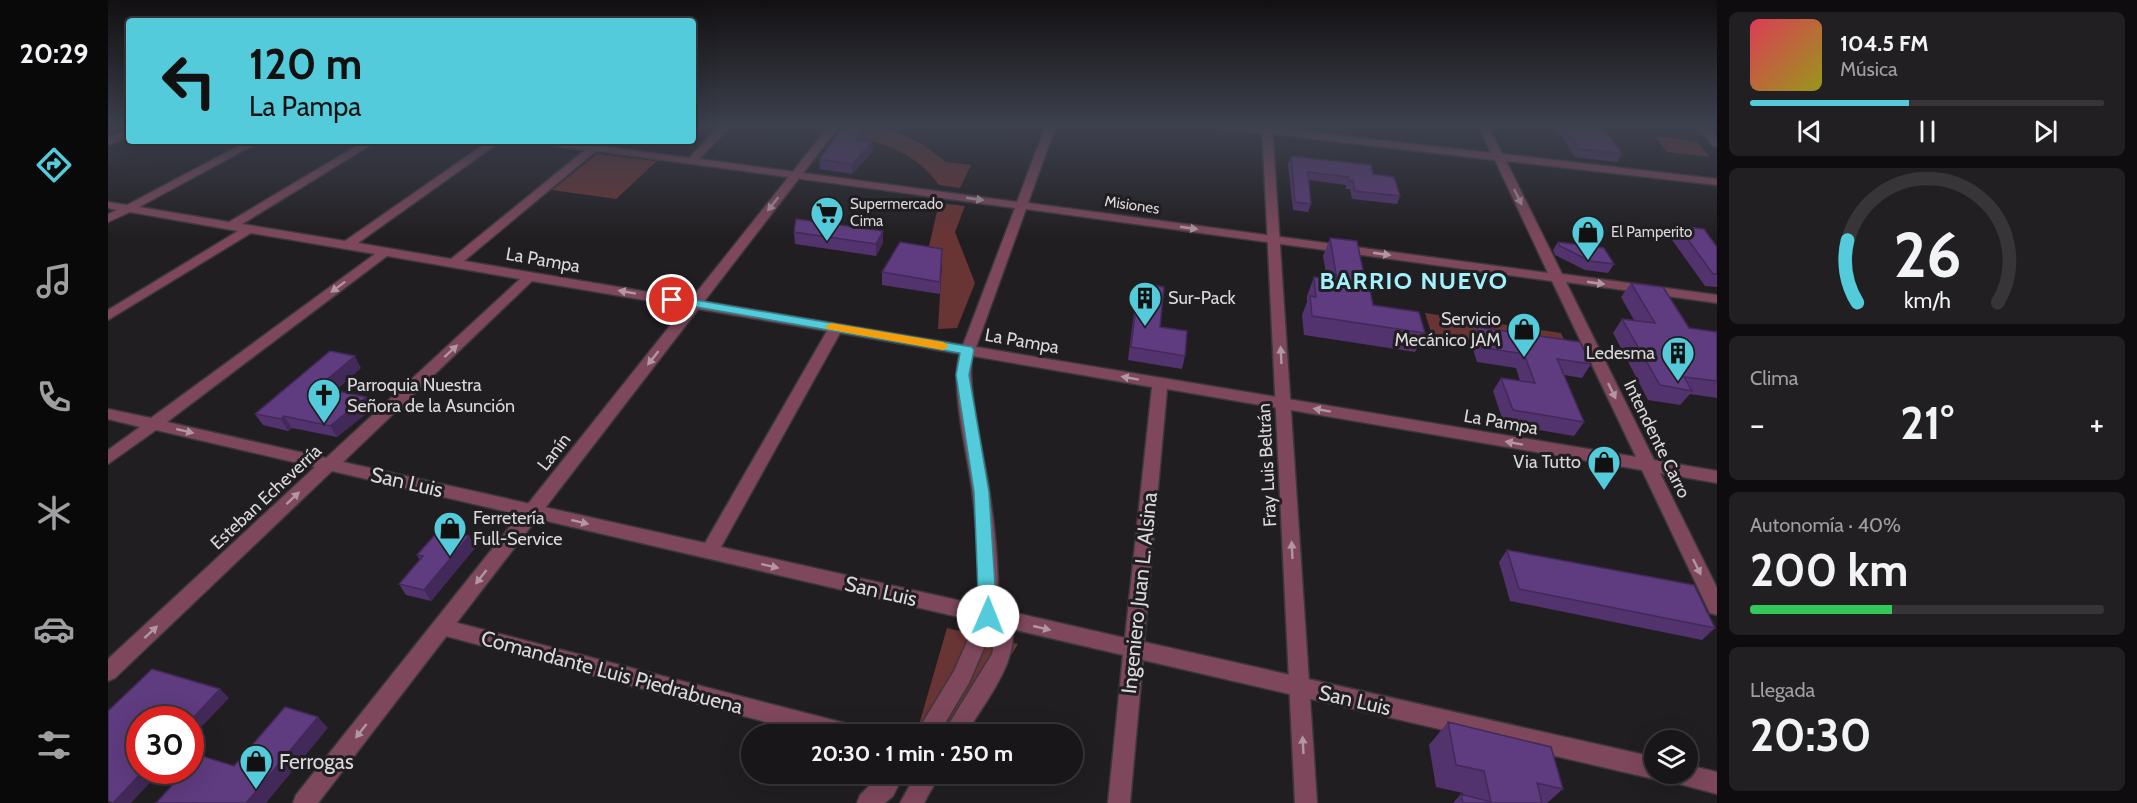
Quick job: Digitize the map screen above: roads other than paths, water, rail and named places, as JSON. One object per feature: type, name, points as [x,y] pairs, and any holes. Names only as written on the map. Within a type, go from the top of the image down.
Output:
[{"type":"street","points":[[108,219],[216,162]]},
{"type":"street","points":[[231,226],[336,162]]},
{"type":"street","points":[[348,245],[465,162]]},
{"type":"street","points":[[453,263],[575,162]]},
{"type":"street","name":"Misiones","points":[[702,162],[1717,299]]},
{"type":"street","name":"Lanín","points":[[304,803],[806,162]]},
{"type":"street","points":[[960,724],[1001,657],[1004,646],[995,617],[981,492],[963,375],[967,350],[1037,162]]},
{"type":"street","name":"Fray Luis Beltrán","points":[[1270,162],[1306,803]]},
{"type":"street","name":"Intendente Carro","points":[[1502,162],[1717,608]]},
{"type":"street","points":[[1547,162],[1717,182]]},
{"type":"street","name":"La Pampa","points":[[108,205],[1717,477]]},
{"type":"street","points":[[108,316],[249,229]]},
{"type":"street","points":[[108,458],[385,252]]},
{"type":"street","name":"Esteban Echeverría","points":[[108,672],[530,276]]},
{"type":"street","points":[[709,552],[836,328]]},
{"type":"street","name":"Ingeniero Juan L. Alsina","points":[[1119,803],[1160,383]]},
{"type":"street","name":"San Luis","points":[[108,414],[1644,766]]},
{"type":"street","points":[[933,724],[995,617]]},
{"type":"street","name":"Comandante Luis Piedrabuena","points":[[442,627],[810,724]]},
{"type":"street","points":[[1698,778],[1717,783]]},
{"type":"street","points":[[868,803],[887,784]]},
{"type":"street","points":[[911,803],[923,784]]},
{"type":"place","name":"Supermercado Cima","points":[[827,242]]},
{"type":"place","name":"El Pamperito","points":[[1588,261]]},
{"type":"place","name":"Sur-Pack","points":[[1145,327]]},
{"type":"place","name":"Servicio Mecánico JAM","points":[[1524,358]]},
{"type":"place","name":"Ledesma","points":[[1678,382]]},
{"type":"place","name":"Parroquia Nuestra Señora de la Asunción","points":[[324,424]]},
{"type":"place","name":"Via Tutto","points":[[1604,491]]},
{"type":"place","name":"Ferretería Full-Service","points":[[450,557]]},
{"type":"place","name":"Ferrogas","points":[[256,790]]},
{"type":"district","name":"BARRIO NUEVO","points":[[1414,280]]}]
